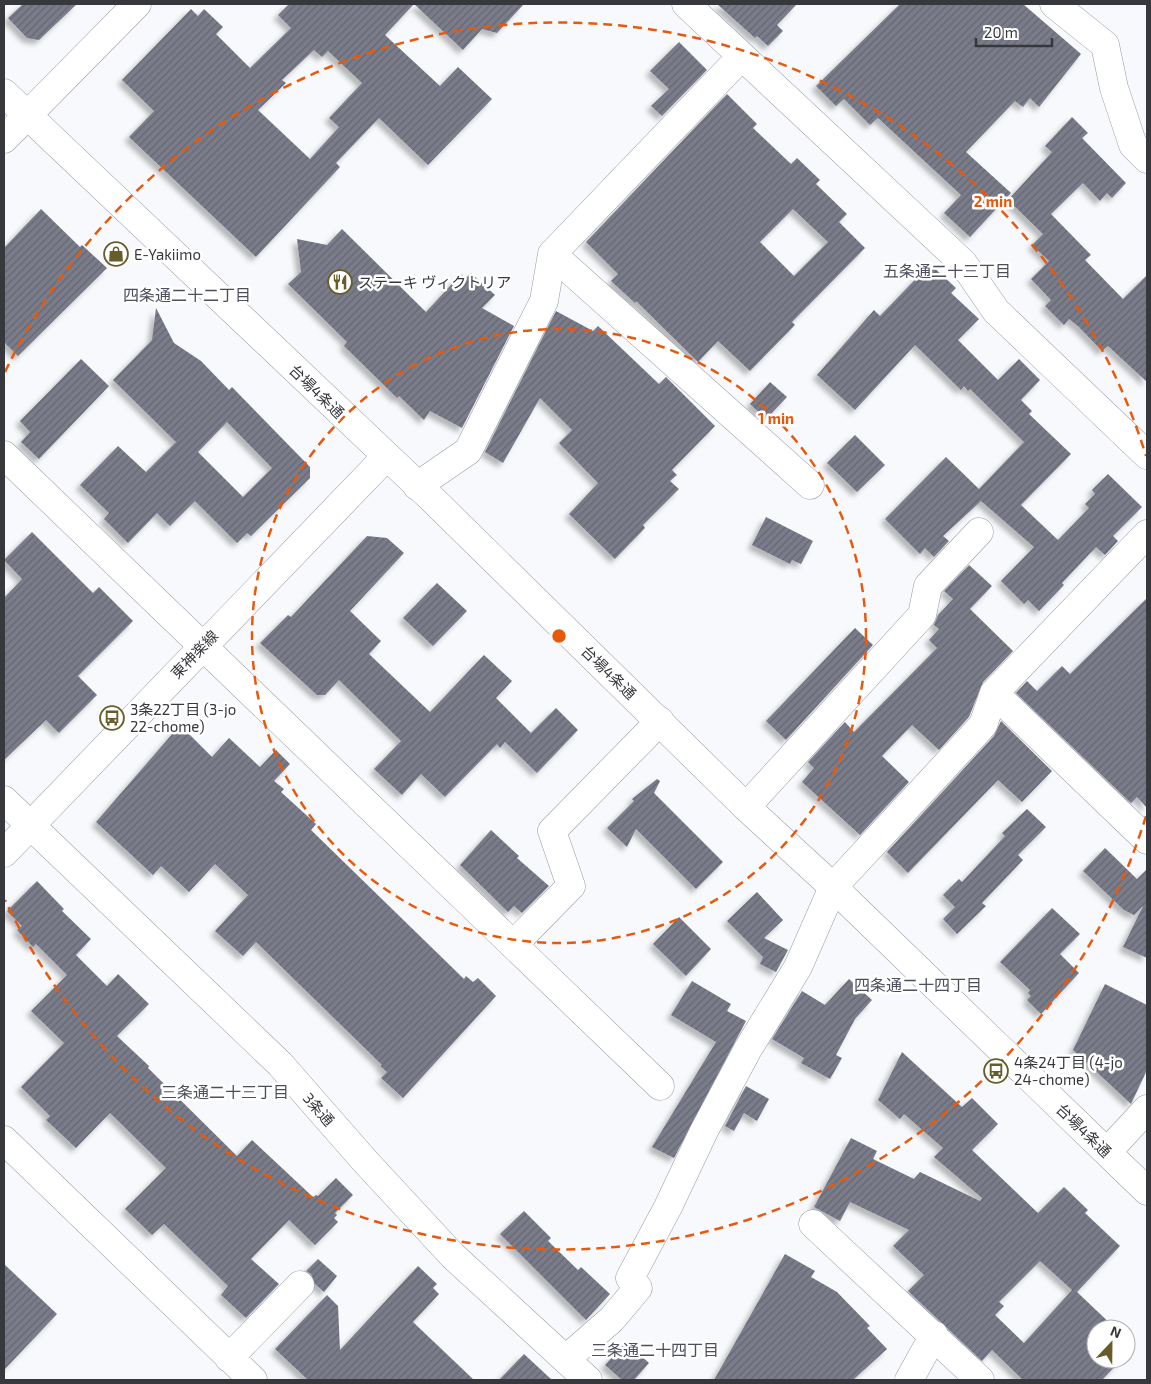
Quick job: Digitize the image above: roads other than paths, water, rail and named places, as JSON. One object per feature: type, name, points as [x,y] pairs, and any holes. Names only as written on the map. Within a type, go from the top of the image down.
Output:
[{"type":"street","points":[[4,139],[137,4]]},
{"type":"street","points":[[686,4],[963,263],[996,311],[1147,454]]},
{"type":"street","points":[[1054,4],[1105,45],[1114,88],[1133,145],[1147,159]]},
{"type":"street","points":[[418,486],[468,451],[544,301],[552,254],[742,56]]},
{"type":"street","name":"台場4条通","points":[[4,93],[418,486],[746,807],[833,887],[1147,1191]]},
{"type":"street","points":[[552,254],[810,484]]},
{"type":"street","points":[[4,455],[660,1086]]},
{"type":"street","name":"東神楽線","points":[[4,853],[386,457]]},
{"type":"street","points":[[746,807],[922,615],[928,586],[979,532]]},
{"type":"street","points":[[575,1372],[612,1319],[638,1288],[630,1278],[668,1207],[704,1131],[748,1049],[798,967],[833,887],[983,725],[994,694],[1147,534]]},
{"type":"street","points":[[994,694],[1147,840]]},
{"type":"street","points":[[513,945],[571,886],[552,831],[660,721]]},
{"type":"street","name":"3条通","points":[[4,800],[280,1064],[364,1160],[453,1256],[575,1372]]},
{"type":"street","points":[[1106,1152],[1147,1109]]},
{"type":"street","points":[[4,1140],[254,1380]]},
{"type":"street","points":[[813,1224],[980,1380]]},
{"type":"street","points":[[229,1358],[300,1285]]},
{"type":"street","points":[[910,1380],[934,1335]]},
{"type":"place","name":"E-Yakiimo","points":[[116,254]]},
{"type":"place","name":"ステーキ ヴィクトリア","points":[[340,282]]},
{"type":"place","name":"3条22丁目 (3-jo 22-chome)","points":[[112,718]]},
{"type":"place","name":"4条24丁目 (4-jo 24-chome)","points":[[996,1071]]},
{"type":"district","name":"五条通二十三丁目","points":[[947,270]]},
{"type":"district","name":"四条通二十二丁目","points":[[187,294]]},
{"type":"district","name":"四条通二十四丁目","points":[[918,984]]},
{"type":"district","name":"三条通二十三丁目","points":[[225,1091]]},
{"type":"district","name":"三条通二十四丁目","points":[[655,1349]]}]
